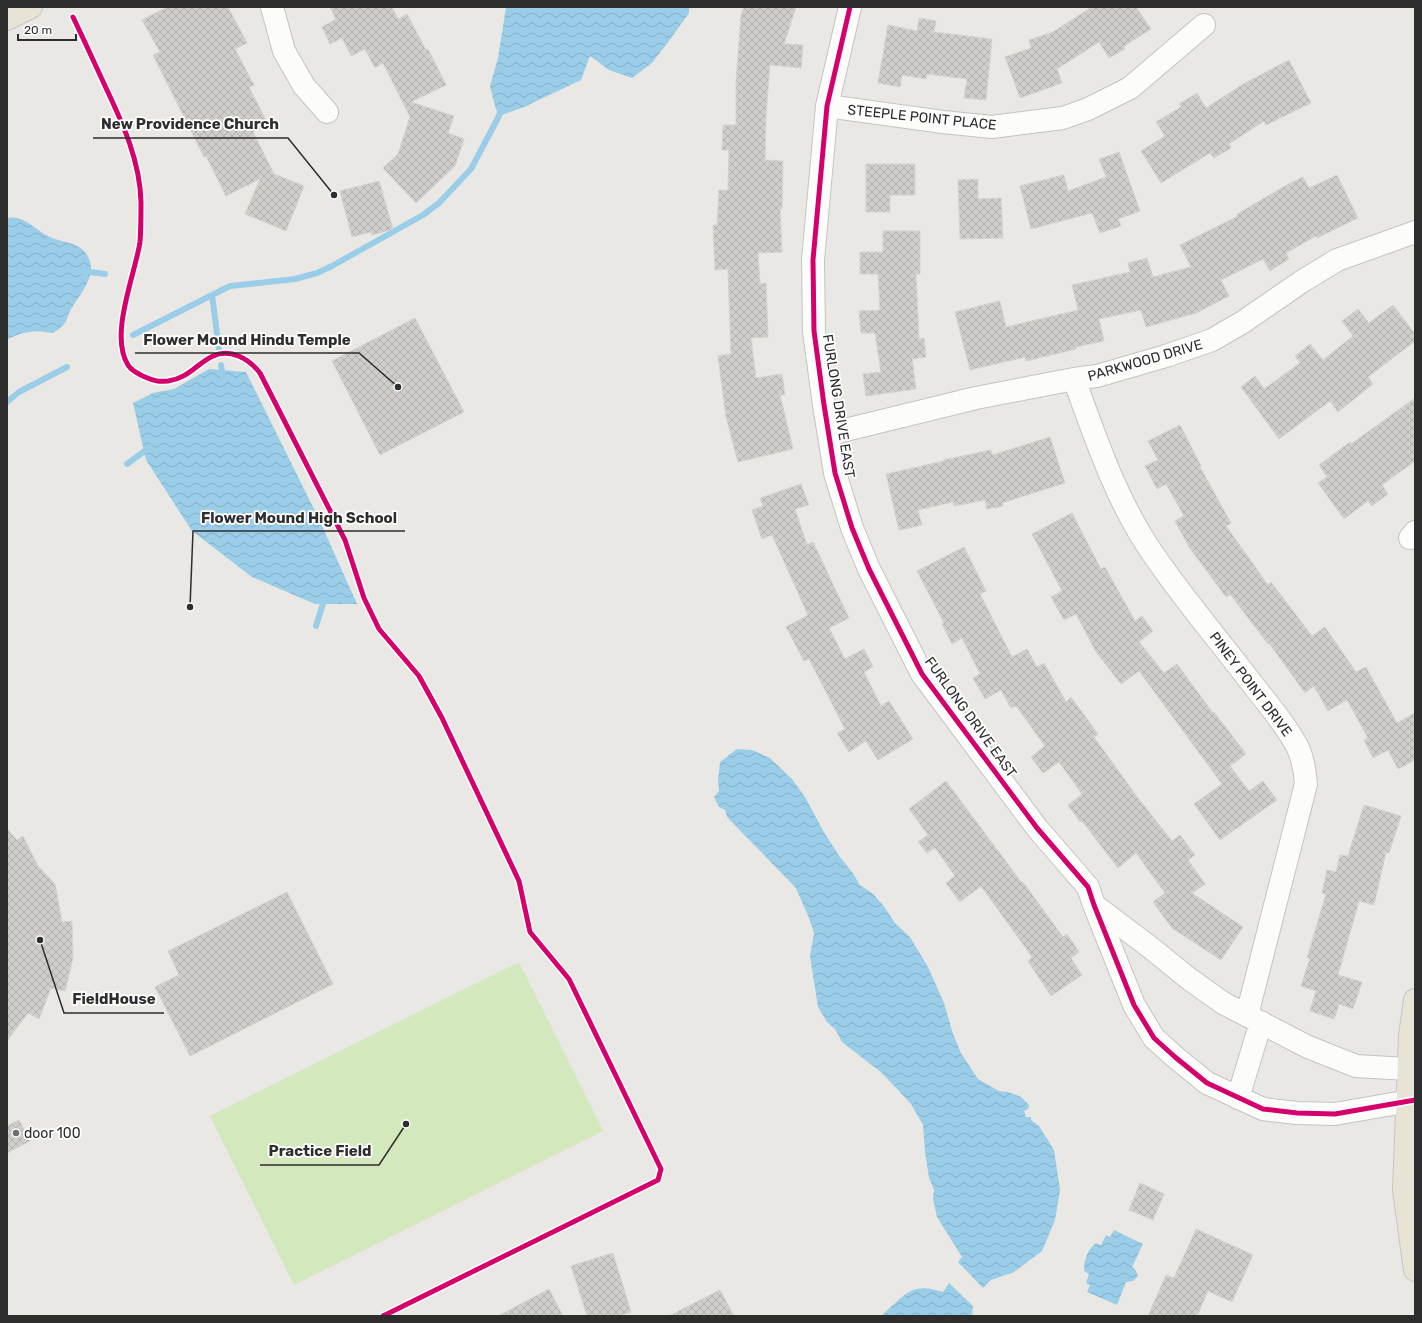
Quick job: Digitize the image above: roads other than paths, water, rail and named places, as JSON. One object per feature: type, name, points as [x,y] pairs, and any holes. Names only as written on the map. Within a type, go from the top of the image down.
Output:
[{"type":"main road","points":[[7,19],[31,7]]},
{"type":"main road","points":[[1415,1000],[1410,1036],[1412,1071],[1411,1101],[1404,1190],[1415,1270]]},
{"type":"street","points":[[272,7],[284,51],[304,86],[327,112]]},
{"type":"street","name":"FURLONG DRIVE EAST","points":[[850,7],[827,106],[813,260],[814,331],[835,473],[852,528],[869,569],[922,674],[1037,828],[1088,887],[1134,1005],[1154,1038],[1175,1058],[1207,1083],[1263,1109],[1297,1113],[1335,1114],[1411,1101]]},
{"type":"street","name":"STEEPLE POINT PLACE","points":[[827,106],[943,122],[992,127],[1063,118],[1088,110],[1130,88],[1204,25]]},
{"type":"street","name":"PARKWOOD DRIVE","points":[[829,434],[976,398],[1097,376],[1166,356],[1212,340],[1243,322],[1301,282],[1337,260],[1415,232]]},
{"type":"street","name":"PINEY POINT DRIVE","points":[[1074,379],[1104,459],[1126,508],[1147,545],[1281,722],[1297,747],[1304,768],[1306,784],[1254,1018],[1238,1098]]},
{"type":"street","points":[[1094,905],[1223,1003],[1308,1047],[1356,1066],[1412,1071]]},
{"type":"water","points":[[506,7],[689,7],[689,13],[652,63],[632,78],[609,70],[590,56],[581,80],[524,107],[499,116],[490,86],[498,58]]},
{"type":"water","points":[[7,218],[19,219],[29,223],[48,236],[78,246],[88,256],[91,264],[91,271],[86,286],[72,308],[65,323],[53,333],[30,332],[19,334],[8,339],[7,337]]},
{"type":"water","points":[[209,369],[246,372],[318,517],[357,604],[315,604],[252,577],[192,531],[146,460],[133,403],[153,393],[174,389]]},
{"type":"water","points":[[737,749],[752,750],[770,758],[792,779],[805,797],[825,834],[860,885],[872,893],[883,905],[895,923],[910,937],[928,967],[944,1003],[953,1034],[961,1053],[978,1079],[999,1091],[1008,1092],[1021,1097],[1029,1105],[1028,1109],[1024,1111],[1026,1117],[1031,1117],[1031,1120],[1039,1126],[1054,1150],[1060,1190],[1055,1220],[1042,1251],[1014,1272],[991,1280],[983,1288],[958,1262],[962,1257],[937,1217],[933,1199],[934,1190],[929,1178],[925,1152],[923,1125],[911,1104],[882,1073],[842,1042],[835,1029],[827,1022],[818,1007],[810,956],[814,933],[796,888],[727,817],[725,810],[719,807],[714,797],[719,791],[718,780],[720,762]]},
{"type":"water","points":[[1114,1230],[1143,1244],[1132,1267],[1135,1269],[1138,1276],[1133,1281],[1126,1282],[1117,1305],[1087,1292],[1090,1285],[1086,1283],[1089,1274],[1084,1271],[1085,1259],[1090,1249],[1096,1243],[1101,1245],[1106,1235],[1110,1237]]},
{"type":"water","points":[[949,1283],[973,1306],[972,1316],[881,1316],[912,1290],[924,1288],[943,1292]]},
{"type":"waterway","points":[[133,335],[230,286],[295,279],[317,273],[423,215],[439,203],[471,169],[499,116],[501,108]]},
{"type":"waterway","points":[[83,272],[105,274]]},
{"type":"waterway","points":[[212,295],[219,349]]},
{"type":"waterway","points":[[221,365],[223,377]]},
{"type":"waterway","points":[[7,402],[19,392],[67,367]]},
{"type":"waterway","points":[[127,464],[150,447]]},
{"type":"waterway","points":[[316,626],[325,597]]},
{"type":"place","name":"New Providence Church","points":[[334,195]]},
{"type":"place","name":"Flower Mound Hindu Temple","points":[[398,387]]},
{"type":"place","name":"Flower Mound High School","points":[[190,607]]},
{"type":"place","name":"FieldHouse","points":[[40,940]]},
{"type":"place","name":"Practice Field","points":[[406,1124]]},
{"type":"place","name":"door 100","points":[[16,1133]]}]
